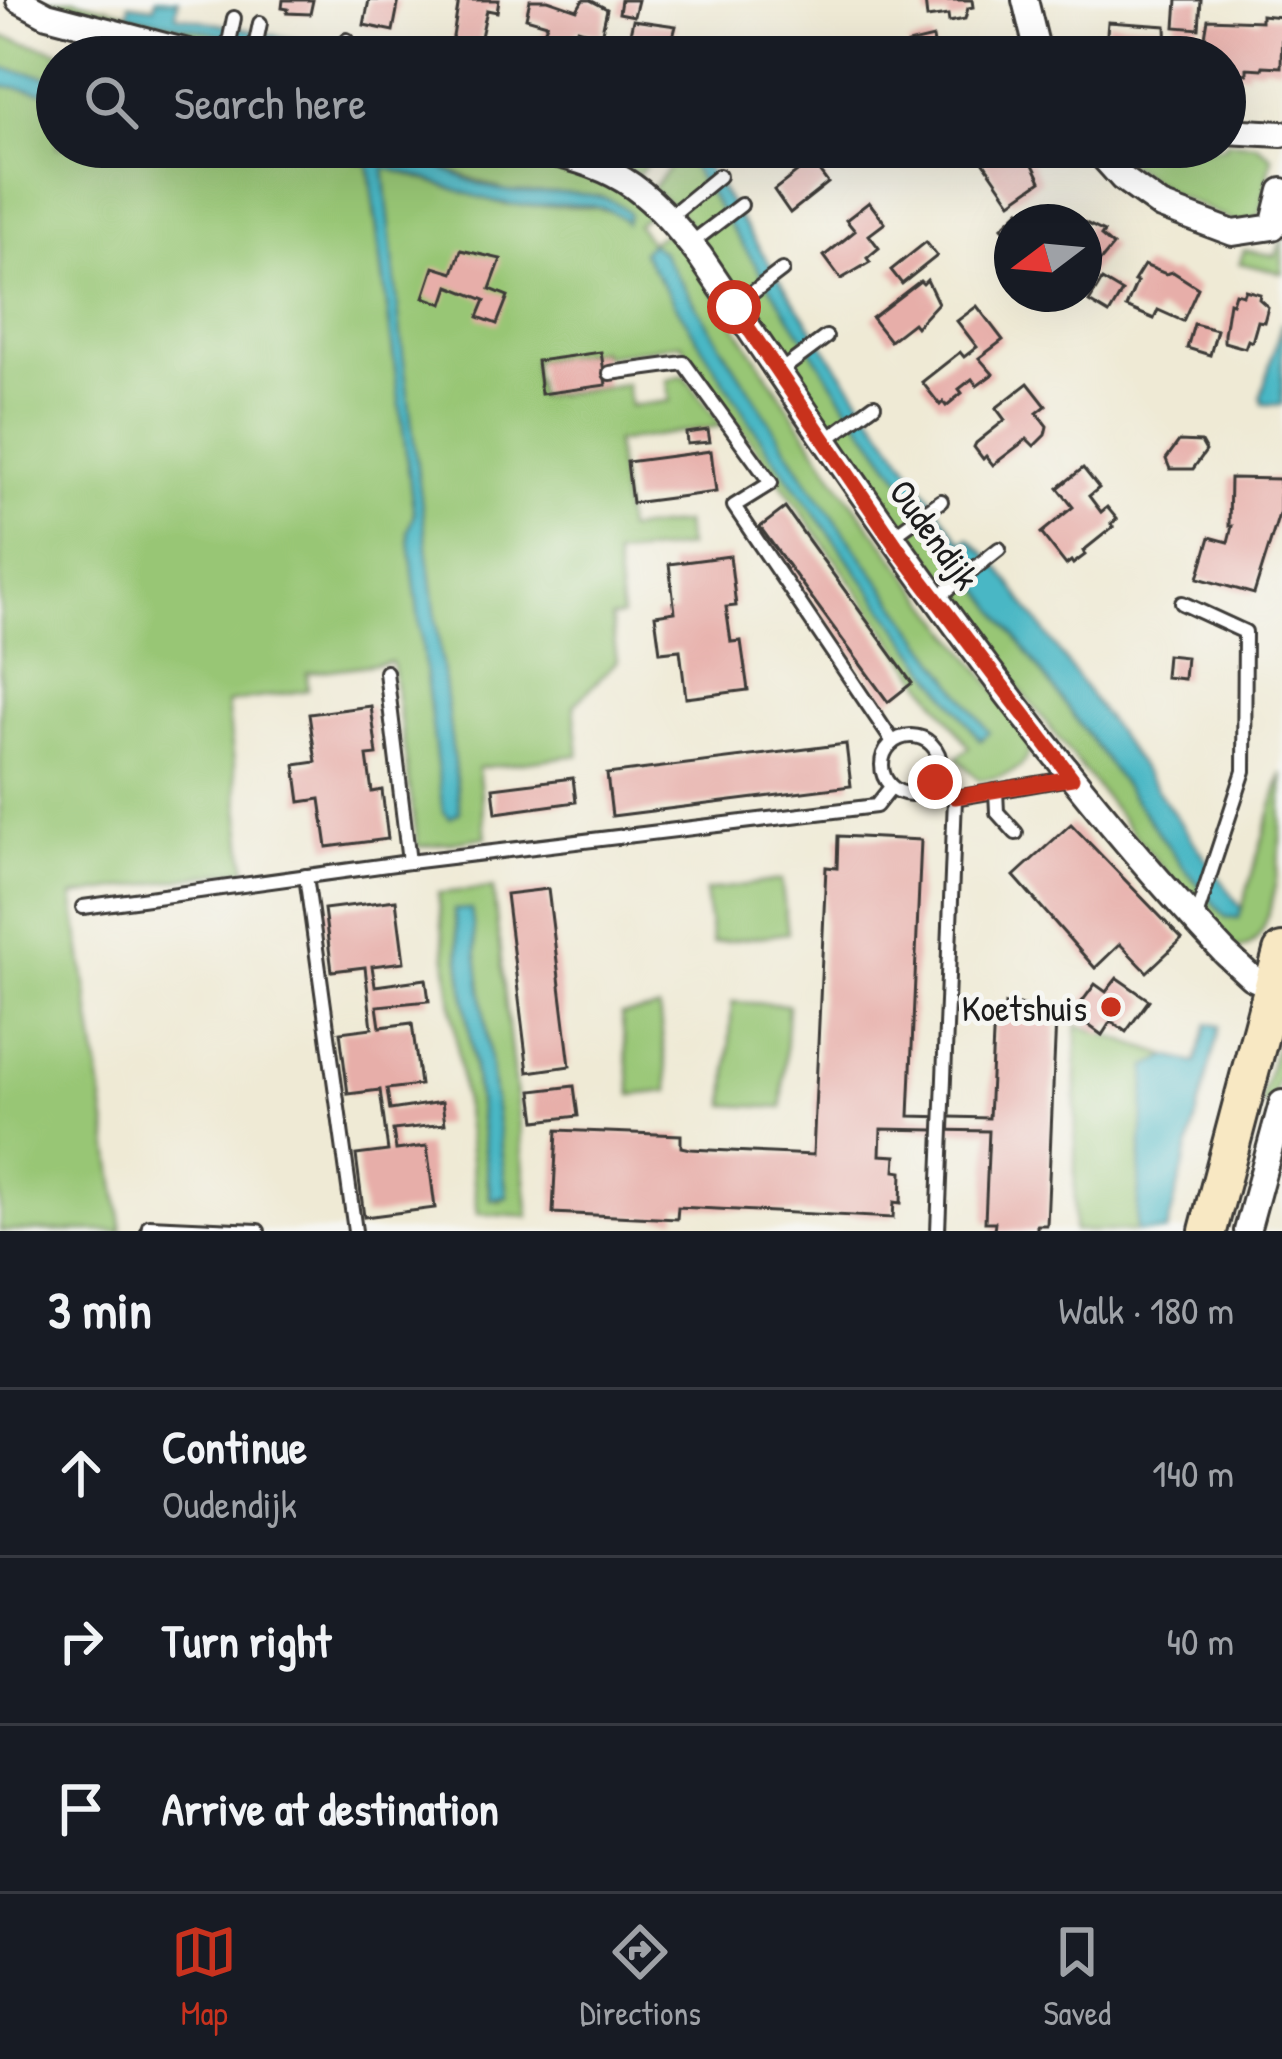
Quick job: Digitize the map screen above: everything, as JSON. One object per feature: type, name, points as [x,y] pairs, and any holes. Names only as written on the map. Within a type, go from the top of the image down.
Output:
[{"type":"main road","points":[[1208,1231],[1278,977]]},
{"type":"street","points":[[19,0],[46,15],[126,36]]},
{"type":"street","points":[[1025,0],[1034,36]]},
{"type":"street","points":[[1246,132],[1282,134]]},
{"type":"street","name":"Oudendijk","points":[[614,168],[637,185],[690,244],[890,537],[1072,778],[1195,921],[1251,977],[1278,977]]},
{"type":"street","points":[[1113,168],[1161,206],[1233,233],[1273,227],[1282,191]]},
{"type":"street","points":[[1238,1116],[1279,1114],[1247,1231]]},
{"type":"lane","points":[[230,36],[234,18]]},
{"type":"lane","points":[[257,36],[260,23]]},
{"type":"lane","points":[[669,217],[719,176]]},
{"type":"lane","points":[[690,244],[741,205]]},
{"type":"lane","points":[[734,307],[782,270]]},
{"type":"lane","points":[[779,373],[826,338]]},
{"type":"lane","points":[[610,373],[684,363],[771,483],[734,506],[893,742]]},
{"type":"lane","points":[[825,441],[874,405]]},
{"type":"lane","points":[[890,537],[941,501]]},
{"type":"lane","points":[[936,599],[999,549]]},
{"type":"lane","points":[[1182,603],[1245,632],[1244,771],[1195,921]]},
{"type":"lane","points":[[386,671],[409,862]]},
{"type":"lane","points":[[910,735],[935,747],[941,764],[935,782],[919,794],[891,787],[882,759],[893,742],[910,735]]},
{"type":"lane","points":[[935,782],[955,797],[1072,778]]},
{"type":"lane","points":[[83,907],[876,806],[891,787]]},
{"type":"lane","points":[[996,791],[998,812],[1016,833]]},
{"type":"lane","points":[[938,1231],[955,797]]},
{"type":"lane","points":[[306,876],[355,1231]]},
{"type":"lane","points":[[148,1231],[149,1226],[258,1231]]},
{"type":"green space","points":[[47,0],[74,0],[229,36],[166,36]]},
{"type":"green space","points":[[0,36],[36,45],[36,74],[0,68]]},
{"type":"green space","points":[[0,85],[36,91],[36,168],[369,168],[414,514],[408,531],[443,812],[450,818],[460,812],[384,168],[503,204],[592,207],[629,215],[600,196],[505,191],[444,168],[578,168],[653,210],[637,225],[650,242],[664,233],[676,235],[843,490],[1031,737],[1027,758],[1008,774],[979,780],[957,758],[969,747],[681,343],[604,356],[601,350],[533,361],[538,397],[626,384],[630,406],[670,401],[667,380],[684,375],[721,426],[615,442],[626,530],[684,523],[687,547],[615,556],[622,616],[611,618],[617,661],[574,705],[579,755],[478,768],[486,837],[418,847],[392,662],[307,673],[308,690],[227,703],[246,869],[73,896],[122,1231],[0,1231]],"holes":[[[651,244],[662,252],[808,482],[988,731],[981,740],[765,445],[643,253]]]},
{"type":"green space","points":[[1246,143],[1256,144],[1272,157],[1261,213],[1252,221],[1237,223],[1171,193],[1135,168],[1246,168]]},
{"type":"green space","points":[[669,168],[694,168],[846,403],[1181,864],[1226,917],[1239,918],[1282,773],[1275,884],[1260,934],[1246,947],[1229,946],[1136,837],[897,533],[680,212],[652,189]]},
{"type":"green space","points":[[1282,237],[1282,273],[1240,263],[1244,250],[1276,256]]},
{"type":"green space","points":[[781,880],[788,933],[712,943],[705,891]]},
{"type":"green space","points":[[493,888],[529,1217],[478,1214],[438,893]],"holes":[[[471,910],[507,1196],[500,1201],[490,1199],[454,911]]]},
{"type":"green space","points":[[732,1002],[788,1005],[782,1108],[726,1105]]},
{"type":"green space","points":[[659,1009],[669,1091],[632,1095],[621,1015]]},
{"type":"green space","points":[[1077,1025],[1168,1056],[1147,1067],[1136,1231],[1074,1231]]},
{"type":"green space","points":[[1282,1025],[1282,1067],[1271,1103],[1260,1104]]},
{"type":"water","points":[[156,0],[178,0],[176,15],[276,36],[226,36],[128,14],[129,4],[154,7]]},
{"type":"water","points":[[0,68],[36,74],[36,91],[0,85]]},
{"type":"water","points":[[370,168],[384,168],[460,812],[450,818],[443,812],[408,531],[414,514]]},
{"type":"water","points":[[384,168],[441,168],[496,189],[591,195],[620,205],[629,215],[626,223],[617,214],[591,206],[502,203]]},
{"type":"water","points":[[692,168],[707,168],[827,351],[962,542],[969,538],[998,566],[1241,908],[1239,918],[1226,917],[1181,864],[846,403]]},
{"type":"water","points":[[651,243],[662,252],[808,482],[989,732],[980,740],[765,445],[642,252]]},
{"type":"water","points":[[1282,322],[1282,405],[1263,404],[1261,396]]},
{"type":"water","points":[[471,909],[507,1197],[491,1199],[454,910]]},
{"type":"water","points":[[1208,1023],[1220,1026],[1167,1231],[1136,1231],[1147,1067],[1168,1056],[1196,1063]]},
{"type":"building","points":[[283,0],[313,0],[310,14],[287,13]]},
{"type":"building","points":[[369,0],[399,0],[393,31],[364,25]]},
{"type":"building","points":[[459,0],[499,0],[497,12],[487,10],[481,36],[453,36]]},
{"type":"building","points":[[530,0],[548,0],[577,10],[583,0],[590,0],[607,9],[601,36],[578,29],[575,36],[542,36],[547,24],[526,18]]},
{"type":"building","points":[[621,0],[638,0],[634,16],[619,13]]},
{"type":"building","points":[[925,0],[972,0],[973,7],[968,8],[965,19],[949,22],[948,15],[927,18]]},
{"type":"building","points":[[1177,0],[1201,0],[1199,29],[1175,27]]},
{"type":"building","points":[[1261,15],[1282,17],[1281,67],[1247,68],[1246,74],[1246,36],[1205,36],[1208,19],[1261,21]]},
{"type":"building","points":[[633,20],[676,26],[673,36],[630,36]]},
{"type":"building","points":[[1108,22],[1166,26],[1166,36],[1107,36]]},
{"type":"building","points":[[802,168],[823,168],[819,171],[828,183],[790,213],[774,190]]},
{"type":"building","points":[[988,168],[1035,168],[1041,181],[1011,202]]},
{"type":"building","points":[[869,202],[885,223],[869,235],[879,248],[867,258],[870,262],[841,279],[824,256],[855,231],[846,220]]},
{"type":"building","points":[[1102,237],[1113,246],[1102,259]]},
{"type":"building","points":[[926,242],[937,256],[902,284],[891,270]]},
{"type":"building","points":[[461,250],[501,259],[490,289],[508,296],[497,324],[478,317],[485,300],[449,286],[443,304],[424,297],[434,267],[453,273]]},
{"type":"building","points":[[1144,265],[1173,272],[1198,288],[1183,321],[1158,310],[1154,319],[1126,307]]},
{"type":"building","points":[[927,280],[938,303],[916,327],[913,323],[890,341],[872,318]]},
{"type":"building","points":[[1102,280],[1122,292],[1109,314],[1102,310]]},
{"type":"building","points":[[1245,290],[1260,294],[1268,307],[1264,322],[1258,321],[1252,342],[1248,340],[1245,348],[1224,342],[1224,334],[1229,302]]},
{"type":"building","points":[[977,306],[1003,340],[979,358],[993,374],[977,386],[972,379],[946,406],[940,405],[922,382],[960,352],[964,357],[977,347],[957,321]]},
{"type":"building","points":[[1194,324],[1217,330],[1210,355],[1187,348]]},
{"type":"building","points":[[601,352],[606,385],[541,394],[537,361]]},
{"type":"building","points":[[1028,383],[1046,406],[1037,413],[1047,426],[1045,435],[1034,446],[1027,439],[993,465],[974,447],[1005,420],[996,408]]},
{"type":"building","points":[[708,430],[710,442],[687,444],[686,433]]},
{"type":"building","points":[[1179,441],[1201,442],[1206,451],[1193,469],[1170,469],[1166,459]]},
{"type":"building","points":[[711,451],[716,492],[632,503],[627,462]]},
{"type":"building","points":[[1083,468],[1099,488],[1089,496],[1101,512],[1107,507],[1117,519],[1083,551],[1085,555],[1066,565],[1041,533],[1073,507],[1058,488]]},
{"type":"building","points":[[1230,478],[1280,479],[1280,511],[1254,594],[1198,578],[1210,537],[1228,542]]},
{"type":"building","points":[[785,508],[912,683],[888,702],[760,527]]},
{"type":"building","points":[[730,556],[736,606],[726,607],[731,642],[741,641],[748,690],[686,698],[680,650],[660,652],[655,615],[675,612],[669,564]]},
{"type":"building","points":[[1167,655],[1186,657],[1184,679],[1165,677]]},
{"type":"building","points":[[371,706],[377,755],[367,756],[372,792],[382,790],[388,839],[327,847],[320,799],[300,802],[295,765],[316,762],[309,714]]},
{"type":"building","points":[[846,744],[851,786],[612,816],[607,774]]},
{"type":"building","points":[[573,778],[576,802],[496,813],[493,788]]},
{"type":"building","points":[[1071,824],[1182,939],[1147,972],[1120,944],[1095,968],[1014,876]]},
{"type":"building","points":[[838,836],[921,840],[909,1116],[989,1118],[994,1015],[1004,1016],[1005,1004],[1047,1007],[1046,1018],[1056,1018],[1047,1225],[1037,1225],[1037,1231],[994,1231],[995,1222],[985,1222],[989,1131],[881,1129],[880,1155],[896,1156],[895,1171],[902,1172],[901,1203],[894,1202],[893,1218],[678,1207],[677,1219],[553,1213],[557,1130],[681,1135],[681,1147],[690,1149],[813,1155],[826,867],[837,868]]},
{"type":"building","points":[[548,889],[570,1066],[528,1072],[506,894]]},
{"type":"building","points":[[396,900],[404,962],[372,966],[375,986],[426,979],[429,1001],[377,1006],[380,1027],[412,1023],[420,1085],[387,1089],[390,1110],[442,1102],[445,1124],[393,1130],[396,1150],[427,1146],[435,1208],[364,1217],[356,1155],[388,1151],[380,1090],[348,1094],[340,1032],[372,1028],[365,967],[332,971],[324,909]]},
{"type":"building","name":"Koetshuis","points":[[1117,978],[1149,1000],[1126,1032],[1111,1021],[1102,1035],[1073,1014],[1095,984],[1106,992]]},
{"type":"building","points":[[574,1086],[578,1116],[536,1121],[532,1091]]},
{"type":"place","name":"Koetshuis","points":[[1111,1007]]},
{"type":"route","points":[[734,307],[901,553],[1072,778],[955,797],[935,782]]}]
